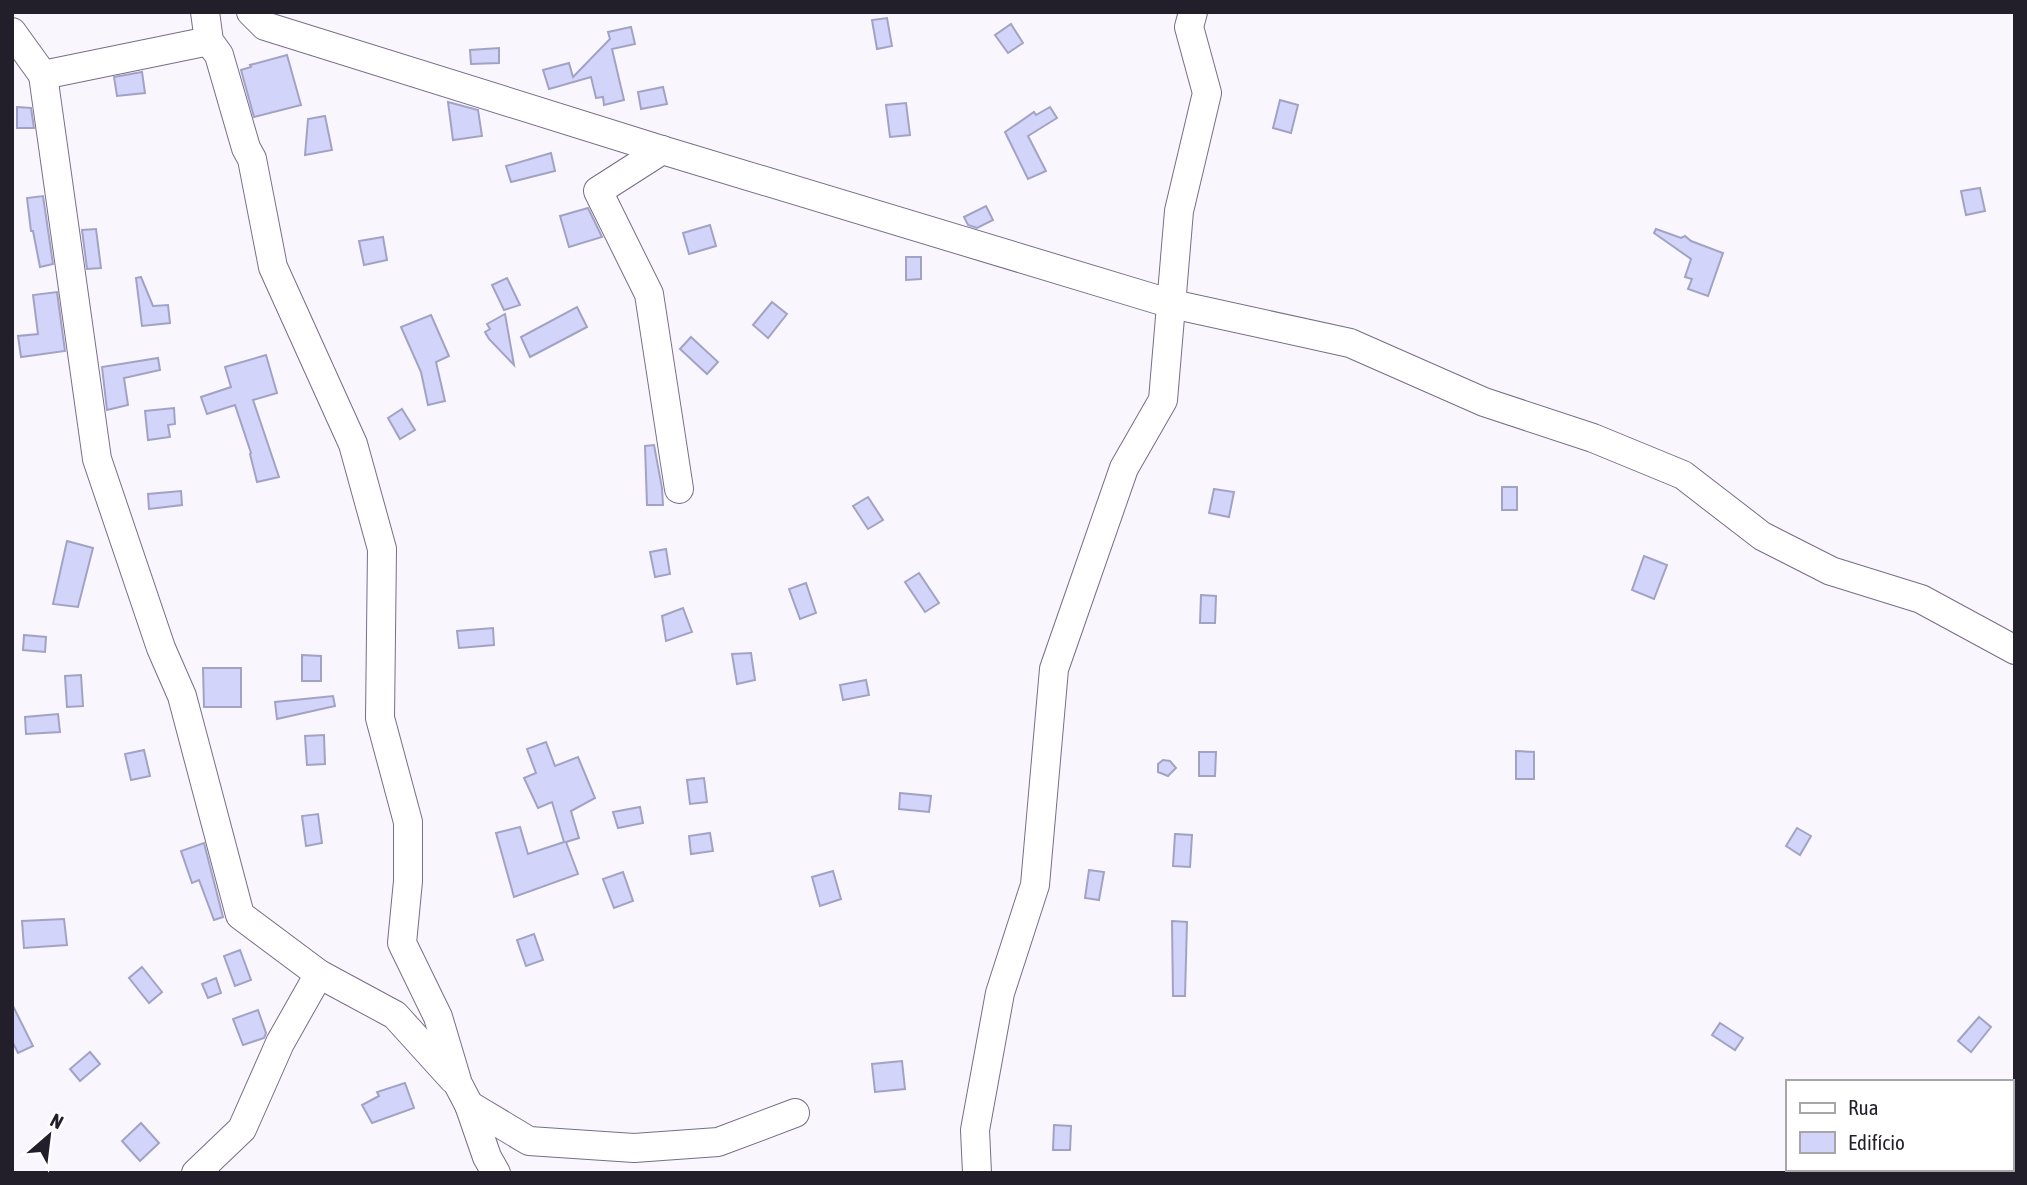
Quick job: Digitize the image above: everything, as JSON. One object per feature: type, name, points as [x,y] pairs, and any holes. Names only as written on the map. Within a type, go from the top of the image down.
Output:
[{"type":"street","points":[[205,12],[209,41],[219,55],[246,148],[252,159],[273,267],[353,444],[382,549],[380,718],[408,822],[408,881],[402,943],[438,1017],[487,1157],[496,1173]]},
{"type":"street","points":[[251,12],[265,26],[662,150],[1172,304],[1350,343],[1484,402],[1605,443],[1683,475],[1762,536],[1831,571],[1921,599],[2015,650]]},
{"type":"street","points":[[976,1173],[975,1130],[1000,993],[1035,885],[1054,669],[1124,468],[1163,400],[1179,211],[1207,93],[1189,27],[1193,12]]},
{"type":"street","points":[[12,33],[43,75],[97,459],[162,648],[182,696],[240,915],[319,974],[395,1015],[464,1094],[529,1141],[634,1148],[718,1142],[794,1113]]},
{"type":"street","points":[[43,75],[209,41]]},
{"type":"street","points":[[662,150],[598,191],[649,294],[679,489]]},
{"type":"street","points":[[196,1173],[242,1129],[280,1043],[319,974]]},
{"type":"building","points":[[887,18],[892,46],[877,49],[872,20]]},
{"type":"building","points":[[1011,24],[1023,43],[1008,53],[995,35]]},
{"type":"building","points":[[631,27],[635,44],[612,49],[624,100],[604,105],[603,97],[596,98],[591,77],[549,89],[543,70],[569,63],[573,77],[610,39],[608,32]]},
{"type":"building","points":[[499,48],[499,63],[471,64],[470,50]]},
{"type":"building","points":[[287,55],[301,105],[254,117],[241,70]]},
{"type":"building","points":[[142,72],[145,93],[117,96],[114,77]]},
{"type":"building","points":[[663,87],[667,104],[641,109],[638,92]]},
{"type":"building","points":[[1280,100],[1298,105],[1291,133],[1273,128]]},
{"type":"building","points":[[448,102],[478,110],[482,136],[453,140]]},
{"type":"building","points":[[906,103],[910,135],[890,137],[886,105]]},
{"type":"building","points":[[17,107],[31,108],[34,128],[17,128]]},
{"type":"building","points":[[1050,107],[1057,118],[1028,136],[1046,171],[1028,179],[1005,132],[1034,112],[1036,115]]},
{"type":"building","points":[[325,116],[332,150],[305,155],[308,119]]},
{"type":"building","points":[[551,153],[555,171],[511,182],[506,166]]},
{"type":"building","points":[[1980,188],[1985,211],[1966,215],[1961,191]]},
{"type":"building","points":[[43,196],[53,264],[40,267],[31,231],[27,198]]},
{"type":"building","points":[[986,206],[993,220],[977,228],[968,225],[964,217]]},
{"type":"building","points":[[588,208],[602,237],[569,247],[560,216]]},
{"type":"building","points":[[710,225],[716,246],[689,254],[683,233]]},
{"type":"building","points":[[96,229],[101,268],[87,269],[82,230]]},
{"type":"building","points":[[1656,229],[1681,238],[1685,236],[1691,241],[1723,253],[1708,296],[1688,289],[1692,279],[1685,277],[1691,259],[1654,233]]},
{"type":"building","points":[[383,237],[387,260],[364,265],[359,241]]},
{"type":"building","points":[[906,257],[921,257],[921,279],[906,280]]},
{"type":"building","points":[[141,277],[153,306],[168,305],[170,323],[142,326],[136,278]]},
{"type":"building","points":[[507,278],[520,305],[504,310],[492,285]]},
{"type":"building","points":[[57,292],[65,351],[21,357],[18,336],[38,334],[33,295]]},
{"type":"building","points":[[772,302],[787,314],[768,338],[753,325]]},
{"type":"building","points":[[577,307],[587,327],[530,357],[521,337]]},
{"type":"building","points":[[505,314],[514,365],[485,332],[490,329],[487,324]]},
{"type":"building","points":[[431,315],[449,356],[436,362],[445,401],[428,405],[421,372],[401,327]]},
{"type":"building","points":[[691,337],[718,362],[707,374],[680,349]]},
{"type":"building","points":[[266,355],[277,393],[253,400],[279,477],[257,482],[251,453],[235,405],[207,414],[201,397],[231,387],[225,367]]},
{"type":"building","points":[[158,358],[160,370],[124,378],[128,405],[107,410],[102,367]]},
{"type":"building","points":[[174,408],[175,424],[168,425],[170,437],[148,440],[145,411]]},
{"type":"building","points":[[402,409],[415,430],[400,439],[388,418]]},
{"type":"building","points":[[654,445],[663,505],[647,505],[645,446]]},
{"type":"building","points":[[1502,487],[1517,487],[1517,510],[1502,510]]},
{"type":"building","points":[[1214,489],[1234,492],[1229,517],[1209,513]]},
{"type":"building","points":[[181,491],[182,505],[149,509],[148,494]]},
{"type":"building","points":[[868,497],[883,520],[868,529],[853,506]]},
{"type":"building","points":[[67,541],[93,548],[78,607],[53,604]]},
{"type":"building","points":[[666,549],[670,574],[655,577],[650,552]]},
{"type":"building","points":[[1644,556],[1667,565],[1654,599],[1632,590]]},
{"type":"building","points":[[919,573],[939,603],[925,612],[905,582]]},
{"type":"building","points":[[806,583],[816,613],[800,619],[789,589]]},
{"type":"building","points":[[1201,595],[1216,596],[1215,623],[1200,623]]},
{"type":"building","points":[[683,608],[692,632],[666,641],[662,616]]},
{"type":"building","points":[[493,628],[494,645],[459,648],[457,631]]},
{"type":"building","points":[[24,635],[46,637],[45,652],[23,650]]},
{"type":"building","points":[[751,653],[755,680],[737,684],[732,654]]},
{"type":"building","points":[[302,655],[321,656],[321,681],[302,681]]},
{"type":"building","points":[[203,668],[241,668],[241,707],[204,707]]},
{"type":"building","points":[[81,675],[83,706],[67,707],[65,676]]},
{"type":"building","points":[[866,680],[869,695],[843,700],[840,685]]},
{"type":"building","points":[[333,696],[335,706],[277,719],[275,702]]},
{"type":"building","points":[[58,714],[60,732],[26,734],[25,717]]},
{"type":"building","points":[[324,735],[325,764],[307,765],[305,736]]},
{"type":"building","points":[[546,742],[555,766],[578,757],[595,798],[571,811],[579,838],[566,842],[578,874],[514,897],[496,833],[520,827],[528,854],[564,842],[552,802],[538,808],[524,778],[536,773],[527,749]]},
{"type":"building","points":[[144,750],[150,776],[131,780],[125,754]]},
{"type":"building","points":[[1516,751],[1534,752],[1534,779],[1516,779]]},
{"type":"building","points":[[1199,752],[1216,752],[1215,776],[1199,776]]},
{"type":"building","points":[[1163,760],[1170,761],[1176,768],[1168,776],[1158,772],[1158,764]]},
{"type":"building","points":[[704,778],[707,802],[690,804],[687,780]]},
{"type":"building","points":[[900,793],[931,796],[929,812],[899,809]]},
{"type":"building","points":[[640,807],[643,823],[618,828],[613,812]]},
{"type":"building","points":[[318,814],[322,843],[306,846],[302,816]]},
{"type":"building","points":[[1797,828],[1811,836],[1800,855],[1786,846]]},
{"type":"building","points":[[710,833],[713,851],[691,854],[689,836]]},
{"type":"building","points":[[1175,834],[1192,835],[1190,867],[1173,866]]},
{"type":"building","points":[[204,843],[223,917],[214,920],[199,880],[192,883],[181,851]]},
{"type":"building","points":[[1089,870],[1104,872],[1099,900],[1085,898]]},
{"type":"building","points":[[833,871],[841,899],[820,906],[812,877]]},
{"type":"building","points":[[623,872],[633,901],[614,908],[603,879]]},
{"type":"building","points":[[64,919],[67,945],[24,948],[22,921]]},
{"type":"building","points":[[1172,921],[1187,922],[1185,996],[1173,996]]},
{"type":"building","points":[[534,934],[543,960],[526,966],[517,940]]},
{"type":"building","points":[[240,950],[251,980],[235,986],[224,956]]},
{"type":"building","points":[[142,967],[162,992],[149,1003],[129,978]]},
{"type":"building","points":[[216,978],[221,993],[208,998],[202,984]]},
{"type":"building","points":[[12,1004],[33,1046],[18,1053],[12,1041]]},
{"type":"building","points":[[258,1010],[266,1033],[264,1038],[243,1045],[233,1019]]},
{"type":"building","points":[[1979,1017],[1991,1027],[1971,1052],[1958,1041]]},
{"type":"building","points":[[1720,1023],[1743,1038],[1735,1050],[1712,1035]]},
{"type":"building","points":[[90,1052],[100,1064],[80,1081],[70,1069]]},
{"type":"building","points":[[902,1061],[905,1089],[875,1092],[872,1064]]},
{"type":"building","points":[[405,1083],[414,1108],[372,1123],[362,1105],[379,1096],[377,1092]]},
{"type":"building","points":[[141,1123],[159,1143],[140,1161],[122,1141]]},
{"type":"building","points":[[1054,1125],[1071,1126],[1070,1150],[1053,1150]]}]
